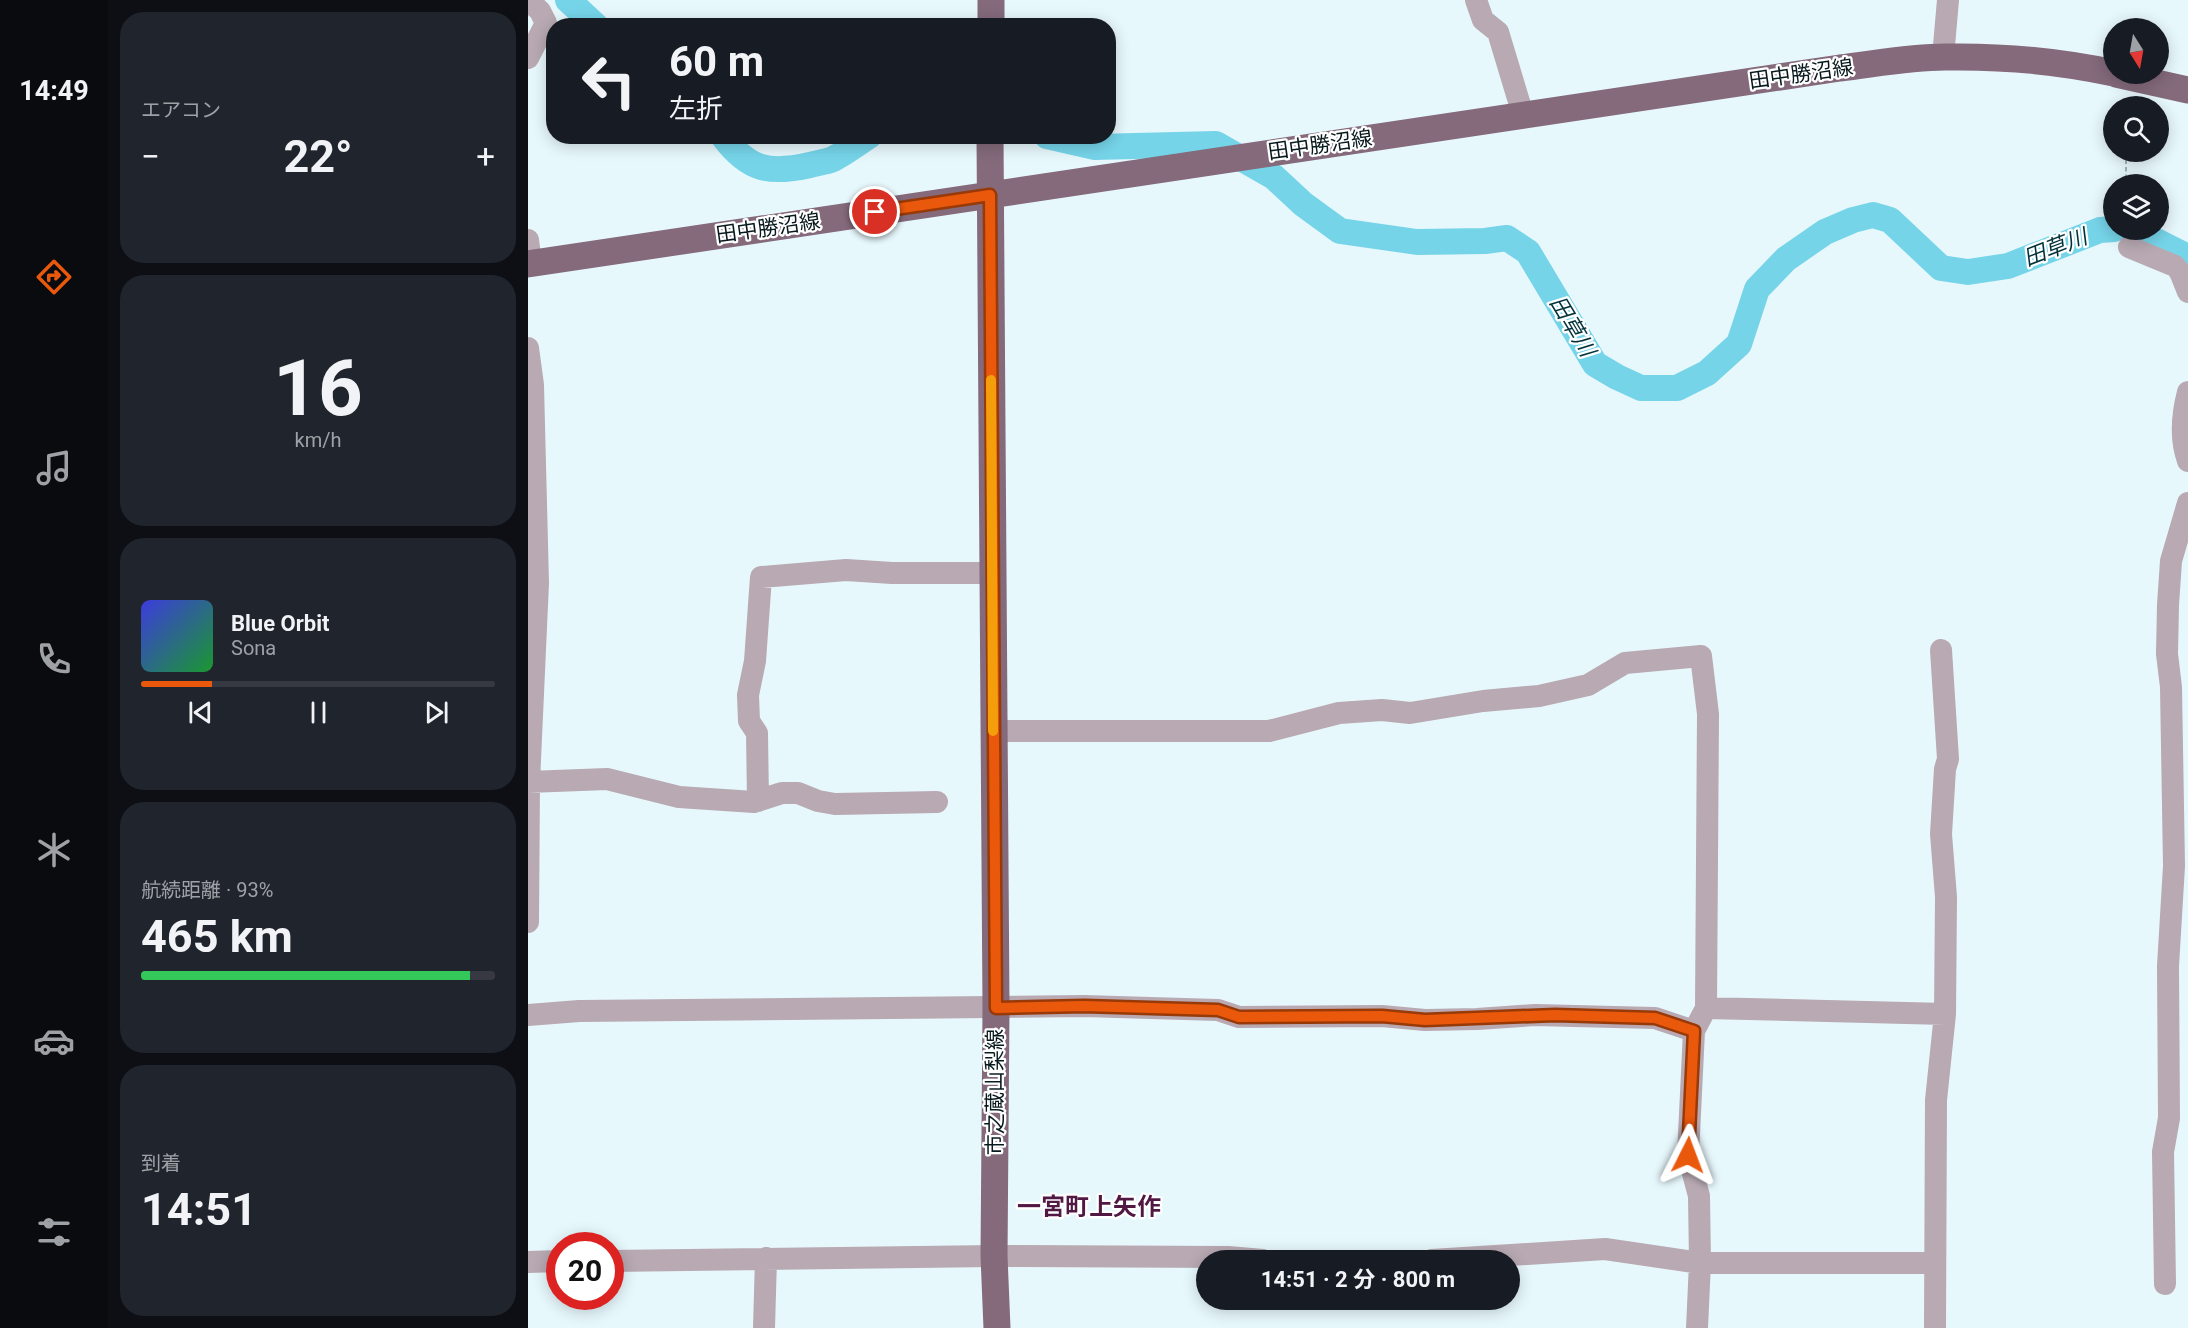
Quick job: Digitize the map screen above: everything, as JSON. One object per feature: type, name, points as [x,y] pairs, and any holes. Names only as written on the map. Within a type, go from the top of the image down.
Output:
[{"type":"main road","points":[[991,18],[992,0]]},
{"type":"main road","name":"田中勝沼線","points":[[529,256],[990,195],[1840,68],[1943,57],[2037,60],[2103,71]]},
{"type":"main road","name":"田中勝沼線","points":[[2162,84],[2188,90]]},
{"type":"main road","name":"市之蔵山梨線","points":[[990,144],[996,1008],[994,1256],[997,1328]]},
{"type":"street","points":[[528,0],[540,11],[546,23],[528,58]]},
{"type":"street","points":[[1476,0],[1483,20],[1498,32],[1523,115]]},
{"type":"street","points":[[1943,57],[1948,0]]},
{"type":"street","points":[[2129,247],[2175,266],[2188,292]]},
{"type":"street","points":[[528,348],[533,385],[538,583],[528,782],[528,922]]},
{"type":"street","points":[[2188,392],[2183,414],[2183,447],[2188,461]]},
{"type":"street","points":[[2165,1284],[2163,1152],[2169,1118],[2168,966],[2174,866],[2171,687],[2167,654],[2178,620],[2171,561],[2188,502]]},
{"type":"street","points":[[758,801],[757,733],[749,721],[748,696],[755,661],[760,577],[846,570],[892,573],[992,573]]},
{"type":"street","points":[[1935,1328],[1936,1100],[1945,1014],[1946,897],[1941,834],[1945,769],[1948,759],[1941,650]]},
{"type":"street","points":[[993,730],[1269,731],[1339,713],[1382,710],[1410,713],[1483,701],[1539,696],[1588,685],[1626,663],[1701,656],[1708,714],[1706,1008],[1694,1031],[1688,1155],[1699,1196],[1700,1263],[1697,1328]]},
{"type":"street","points":[[528,782],[607,779],[679,797],[758,801],[782,793],[798,793],[818,801],[836,804],[937,802]]},
{"type":"street","points":[[528,1015],[579,1011],[1084,1006],[1218,1010],[1239,1017],[1382,1016],[1425,1020],[1534,1015],[1655,1018],[1694,1031]]},
{"type":"street","points":[[1706,1008],[1945,1014]]},
{"type":"street","points":[[1520,1254],[1605,1249],[1700,1263],[1935,1263]]},
{"type":"street","points":[[624,1260],[994,1256],[1196,1257]]},
{"type":"street","points":[[764,1328],[766,1258]]},
{"type":"street","points":[[528,1262],[546,1261]]},
{"type":"waterway","name":"田草川","points":[[568,0],[587,18]]},
{"type":"waterway","name":"田草川","points":[[730,144],[751,163],[772,169],[796,168],[827,161],[857,144]]},
{"type":"waterway","name":"田草川","points":[[1082,144],[1095,147],[1216,144],[1274,177],[1303,204],[1340,231],[1417,242],[1485,241],[1507,238],[1528,252],[1595,364],[1641,388],[1677,388],[1707,373],[1739,344],[1757,289],[1786,259],[1825,232],[1853,220],[1873,215],[1890,220],[1941,268],[1968,272],[2008,266],[2103,230]]},
{"type":"waterway","name":"田草川","points":[[2154,240],[2188,257]]},
{"type":"slow traffic","points":[[991,380],[993,731]]},
{"type":"district","name":"一宮町上矢作","points":[[1089,1207]]},
{"type":"route","points":[[875,212],[990,195],[996,1008],[1084,1006],[1218,1010],[1239,1017],[1382,1016],[1425,1020],[1534,1015],[1655,1018],[1694,1031],[1688,1155]]}]
